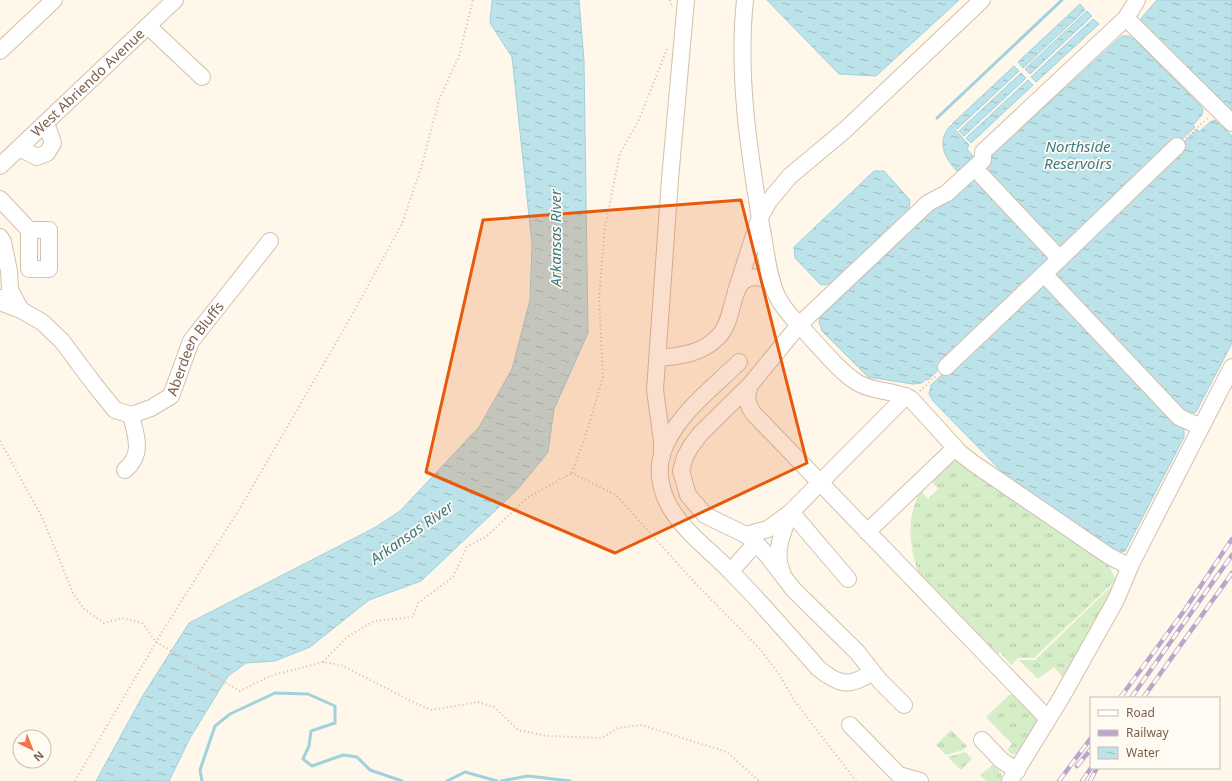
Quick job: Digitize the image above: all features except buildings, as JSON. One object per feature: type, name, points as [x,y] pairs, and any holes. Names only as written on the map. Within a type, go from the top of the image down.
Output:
[{"type":"street","points":[[0,51],[54,0]]},
{"type":"street","name":"West Abriendo Avenue","points":[[0,166],[175,0]]},
{"type":"street","points":[[662,456],[662,441],[655,390],[671,171],[686,0]]},
{"type":"street","points":[[744,0],[743,60],[747,126],[760,217],[772,281],[777,297],[784,308],[847,375],[858,383],[881,390],[901,393],[908,398],[955,448],[973,463],[1110,556],[1130,567]]},
{"type":"street","points":[[658,358],[696,352],[710,344],[720,335],[728,323],[736,291],[760,217],[769,201],[790,176],[845,130],[982,0]]},
{"type":"street","points":[[904,705],[872,672],[857,652],[817,615],[751,539],[705,515],[697,507],[688,495],[681,471],[685,457],[701,433],[750,385],[799,325],[928,203],[947,193],[982,160],[983,152],[1126,18],[1137,0]]},
{"type":"street","points":[[1126,18],[1232,123]]},
{"type":"street","points":[[148,26],[202,77]]},
{"type":"street","points":[[19,148],[37,157],[47,153],[53,143],[46,122]]},
{"type":"street","points":[[946,367],[1178,146]]},
{"type":"street","points":[[982,176],[1060,259]]},
{"type":"street","points":[[0,199],[29,230]]},
{"type":"street","points":[[0,238],[3,242],[9,271],[10,290],[21,310]]},
{"type":"street","name":"Aberdeen Bluffs","points":[[131,415],[152,408],[171,396],[191,341],[270,241]]},
{"type":"street","points":[[1044,274],[1179,416],[1201,427]]},
{"type":"street","points":[[736,291],[739,285],[752,277],[760,277],[772,281]]},
{"type":"street","points":[[0,298],[5,304],[21,310],[42,322],[62,340],[115,410],[131,415],[138,448],[136,459],[125,470]]},
{"type":"street","points":[[739,362],[682,417],[666,443],[660,467],[661,481],[665,497],[673,512],[684,526],[730,571],[818,668],[830,678],[840,682],[852,683],[872,672]]},
{"type":"street","points":[[982,740],[1001,760],[1013,776],[1048,719],[1116,600],[1130,567],[1232,367]]},
{"type":"street","points":[[750,385],[747,395],[748,404],[753,413],[1048,719]]},
{"type":"street","points":[[1214,402],[1232,393]]},
{"type":"street","points":[[730,571],[751,539],[768,529],[791,512],[820,482],[908,398]]},
{"type":"street","points":[[867,532],[955,448]]},
{"type":"street","points":[[784,577],[779,567],[778,554],[784,526],[791,512]]},
{"type":"street","points":[[791,512],[848,579]]},
{"type":"street","points":[[850,725],[899,775],[920,781]]},
{"type":"path","points":[[75,781],[156,642],[244,501],[402,224],[422,165],[439,100],[459,56],[473,0]]},
{"type":"path","points":[[1178,146],[1217,108]]},
{"type":"path","points":[[908,398],[946,367]]},
{"type":"path","points":[[0,441],[42,518],[73,593],[84,609],[104,623],[122,618],[142,623],[156,642],[240,691],[270,676],[323,662],[341,665],[417,704],[432,710],[478,702],[494,707],[518,730],[547,736],[602,738],[618,728],[641,725],[727,752],[759,781]]},
{"type":"path","points":[[323,662],[347,637],[374,621],[413,617],[418,603],[453,577],[467,547],[487,536],[527,498],[572,473]]},
{"type":"highlighted area","points":[[741,200],[807,463],[615,553],[426,472],[483,220]]},
{"type":"green space","points":[[957,461],[1108,564],[1116,580],[1034,658],[1018,658],[1011,665],[1000,652],[994,658],[922,582],[912,548],[912,513],[921,491],[928,499],[938,489],[931,481],[951,462]]},
{"type":"green space","points":[[1116,582],[1114,592],[1065,680],[1054,667],[1038,679],[1019,660],[1035,660]]},
{"type":"green space","points":[[1015,694],[1039,720],[1018,754],[1011,754],[1007,750],[1012,744],[986,717],[1009,695]]},
{"type":"green space","points":[[951,730],[967,746],[963,750],[946,755],[936,745]]},
{"type":"green space","points":[[965,752],[972,759],[961,770],[948,757]]},
{"type":"green space","points":[[993,765],[1001,773],[1002,781],[986,781],[980,775]]},
{"type":"water","name":"Arkansas River","points":[[492,0],[579,0],[584,60],[588,333],[554,409],[548,452],[518,489],[421,581],[369,600],[310,647],[275,661],[246,663],[228,676],[190,738],[169,781],[96,781],[142,697],[189,623],[376,527],[400,511],[479,427],[512,369],[530,300],[532,244],[512,57],[490,23]]},
{"type":"water","points":[[767,0],[959,0],[876,76],[839,74]]},
{"type":"water","points":[[1157,0],[1232,0],[1232,116],[1138,22]]},
{"type":"water","points":[[1080,4],[1085,10],[1023,68],[1018,62]]},
{"type":"water","points":[[1087,11],[1092,16],[1030,74],[1025,69]]},
{"type":"water","points":[[1093,19],[1099,24],[1036,82],[1031,77]]},
{"type":"water","name":"Northside Reservoirs","points":[[1122,36],[1129,36],[1135,40],[1199,104],[1203,109],[1202,115],[1193,125],[1195,127],[1066,247],[1054,248],[983,173],[988,159]]},
{"type":"water","points":[[1014,66],[1019,71],[957,129],[952,124]]},
{"type":"water","points":[[1021,73],[1026,78],[964,136],[959,131]]},
{"type":"water","points":[[1028,80],[1033,85],[971,143],[966,138]]},
{"type":"water","points":[[1215,120],[1232,136],[1232,343],[1196,412],[1186,414],[1052,279],[1054,271],[1197,129],[1199,132],[1210,122]]},
{"type":"water","points":[[951,125],[969,145],[967,149],[973,156],[957,171],[945,155],[943,143],[946,131]]},
{"type":"water","points":[[975,170],[1048,253],[1047,265],[928,380],[926,379],[922,383],[913,384],[868,377],[822,331],[819,322],[820,318]]},
{"type":"water","points":[[874,171],[884,171],[910,200],[909,209],[830,284],[821,285],[795,258],[794,247]]},
{"type":"water","points":[[1040,284],[1047,284],[1184,426],[1184,437],[1125,551],[1118,552],[1012,482],[933,401],[929,394],[931,385]]},
{"type":"waterway","points":[[937,118],[1062,0]]},
{"type":"waterway","points":[[202,781],[200,770],[215,726],[230,714],[275,693],[308,694],[335,706],[335,723],[311,731],[309,746],[303,759],[312,766],[343,755],[357,757],[370,770],[402,781]]},
{"type":"waterway","points":[[447,781],[465,772],[497,781]]},
{"type":"waterway","points":[[501,781],[528,776],[570,781]]},
{"type":"railway","points":[[1121,697],[1184,611],[1232,539]]},
{"type":"railway","points":[[1132,697],[1232,555]]},
{"type":"railway","points":[[1144,697],[1232,573]]},
{"type":"railway","points":[[1059,781],[1090,739]]},
{"type":"railway","points":[[1077,766],[1090,750]]},
{"type":"railway","points":[[1082,781],[1090,769]]},
{"type":"railway","points":[[1090,781],[1096,769]]}]
